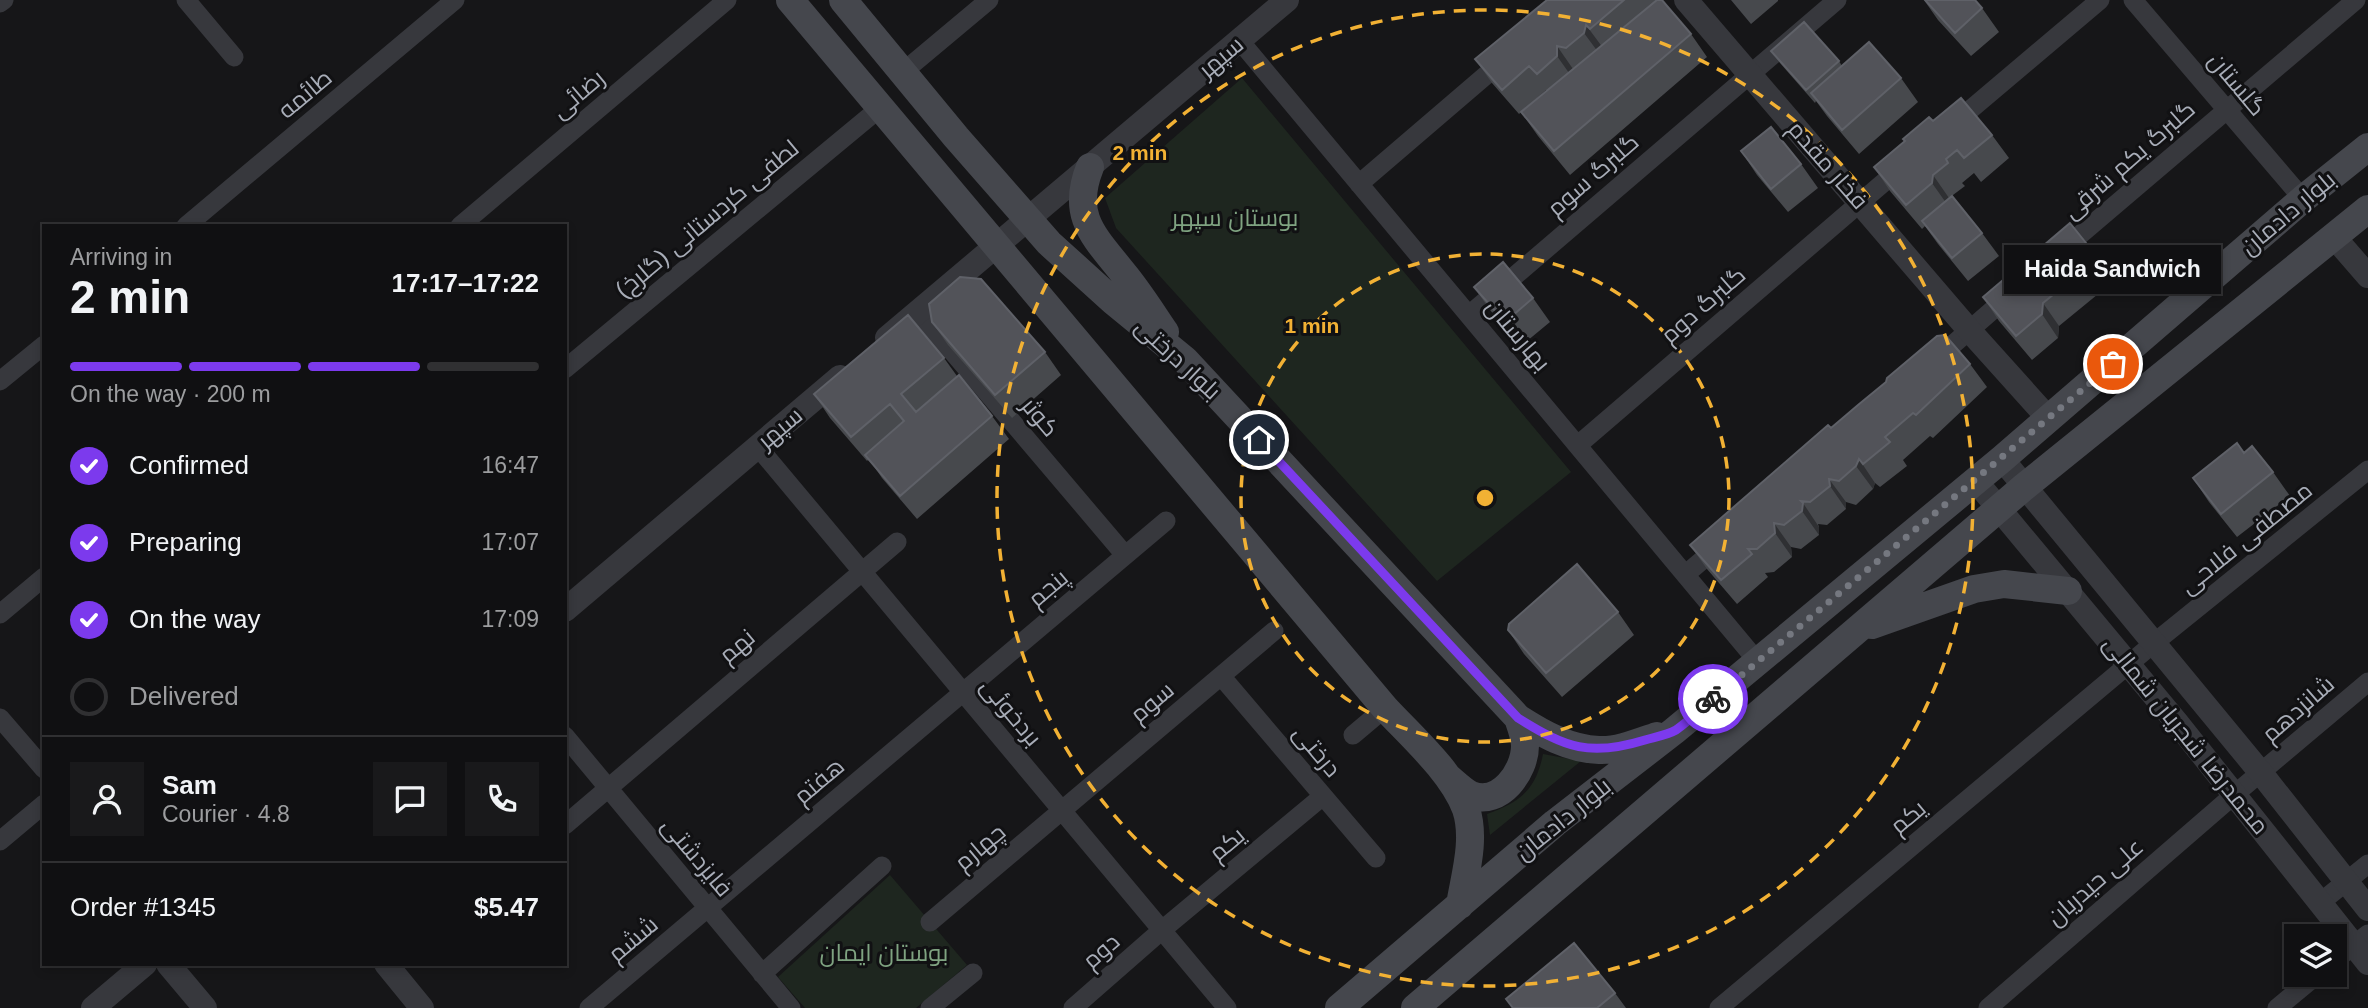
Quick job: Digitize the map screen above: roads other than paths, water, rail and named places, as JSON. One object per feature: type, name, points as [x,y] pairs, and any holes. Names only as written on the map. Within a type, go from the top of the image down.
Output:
[{"type":"main road","points":[[790,0],[1385,708],[1446,776],[1466,810],[1468,825],[1470,851],[1460,905]]},
{"type":"main road","name":"بلوار درختی","points":[[843,0],[1028,220],[1062,256],[1185,360],[1518,718],[1558,741],[1598,750],[1628,745],[1674,731]]},
{"type":"main road","points":[[927,161],[956,137]]},
{"type":"main road","name":"بلوار دادمان","points":[[1339,1008],[1555,824],[1674,731],[2002,459],[2303,199],[2368,147]]},
{"type":"main road","points":[[1090,167],[1081,198],[1092,234],[1124,273],[1185,360]]},
{"type":"main road","name":"بلوار دادمان","points":[[1415,1008],[2024,488],[2368,209]]},
{"type":"main road","points":[[1081,344],[1066,316],[1062,304],[1063,296],[1079,286],[1113,301]]},
{"type":"main road","points":[[1857,631],[1974,590],[2004,584],[2068,591]]},
{"type":"main road","points":[[1446,776],[1472,795],[1480,797],[1495,794],[1510,785],[1524,757],[1525,743],[1518,718]]},
{"type":"street","points":[[186,0],[234,57]]},
{"type":"street","name":"طائمه","points":[[188,224],[455,0]]},
{"type":"street","name":"رضائی","points":[[462,224],[727,0]]},
{"type":"street","points":[[903,72],[989,0]]},
{"type":"street","name":"سپهر","points":[[567,608],[1287,0]]},
{"type":"street","name":"فخار مقدم","points":[[1686,0],[1969,330],[2049,419]]},
{"type":"street","name":"گلبرگ سوم","points":[[1469,314],[1837,0]]},
{"type":"street","name":"گلبرگ دوم","points":[[1578,445],[2100,0]]},
{"type":"street","name":"گلستان","points":[[2133,0],[2303,199]]},
{"type":"street","name":"گلبرگ یکم شرقی","points":[[2051,259],[2356,0]]},
{"type":"street","name":"بهارستان","points":[[1240,41],[1758,662]]},
{"type":"street","points":[[1359,184],[1518,48]]},
{"type":"street","name":"لطفی کردستانی (گلرخ)","points":[[567,367],[881,107]]},
{"type":"street","points":[[2334,237],[2368,276]]},
{"type":"street","points":[[1917,375],[2020,286]]},
{"type":"street","name":"کوثر","points":[[918,312],[1125,555]]},
{"type":"street","points":[[0,382],[42,347]]},
{"type":"street","name":"بردخوئی","points":[[758,447],[1227,1008]]},
{"type":"street","name":"محمدرضا شجریان شمالی","points":[[2002,459],[2261,773],[2368,909]]},
{"type":"street","name":"مصطفی فلاحی","points":[[2129,664],[2368,470]]},
{"type":"street","name":"محمدرضا شجریان شمالی","points":[[1975,480],[2129,664],[2321,902],[2363,947]]},
{"type":"street","name":"پنجم","points":[[963,692],[1166,521]]},
{"type":"street","points":[[1686,574],[1739,529]]},
{"type":"street","name":"نهم","points":[[567,823],[897,542]]},
{"type":"street","points":[[0,614],[42,579]]},
{"type":"street","name":"سوم","points":[[1062,810],[1274,631]]},
{"type":"street","name":"یکم","points":[[1719,1008],[2129,664]]},
{"type":"street","name":"درختی","points":[[1221,676],[1376,859]]},
{"type":"street","name":"شانزدهم","points":[[2235,794],[2368,682]]},
{"type":"street","name":"هفتم","points":[[708,908],[963,692]]},
{"type":"street","points":[[1353,734],[1385,708]]},
{"type":"street","points":[[0,718],[42,767]]},
{"type":"street","name":"فایزدشتی","points":[[567,738],[791,1008]]},
{"type":"street","name":"علی حیدریان","points":[[1987,1008],[2235,794]]},
{"type":"street","name":"یکم","points":[[1162,930],[1323,796]]},
{"type":"street","points":[[0,841],[42,806]]},
{"type":"street","name":"چهارم","points":[[930,922],[1062,810]]},
{"type":"street","points":[[2321,902],[2368,864]]},
{"type":"street","points":[[762,974],[882,866]]},
{"type":"street","name":"ششم","points":[[589,1008],[708,908]]},
{"type":"street","name":"دوم","points":[[1073,1008],[1162,930]]},
{"type":"street","points":[[2347,955],[2363,947]]},
{"type":"street","points":[[93,1008],[143,966]]},
{"type":"street","points":[[170,966],[205,1008]]},
{"type":"street","points":[[393,967],[422,1008]]},
{"type":"street","points":[[930,1008],[973,972]]},
{"type":"street","points":[[2277,1008],[2303,987]]},
{"type":"place","name":"Haida Sandwich","points":[[2113,364]]},
{"type":"park label","name":"بوستان سپهر","points":[[1235,218]]},
{"type":"park label","name":"بوستان ایمان","points":[[884,953]]}]
